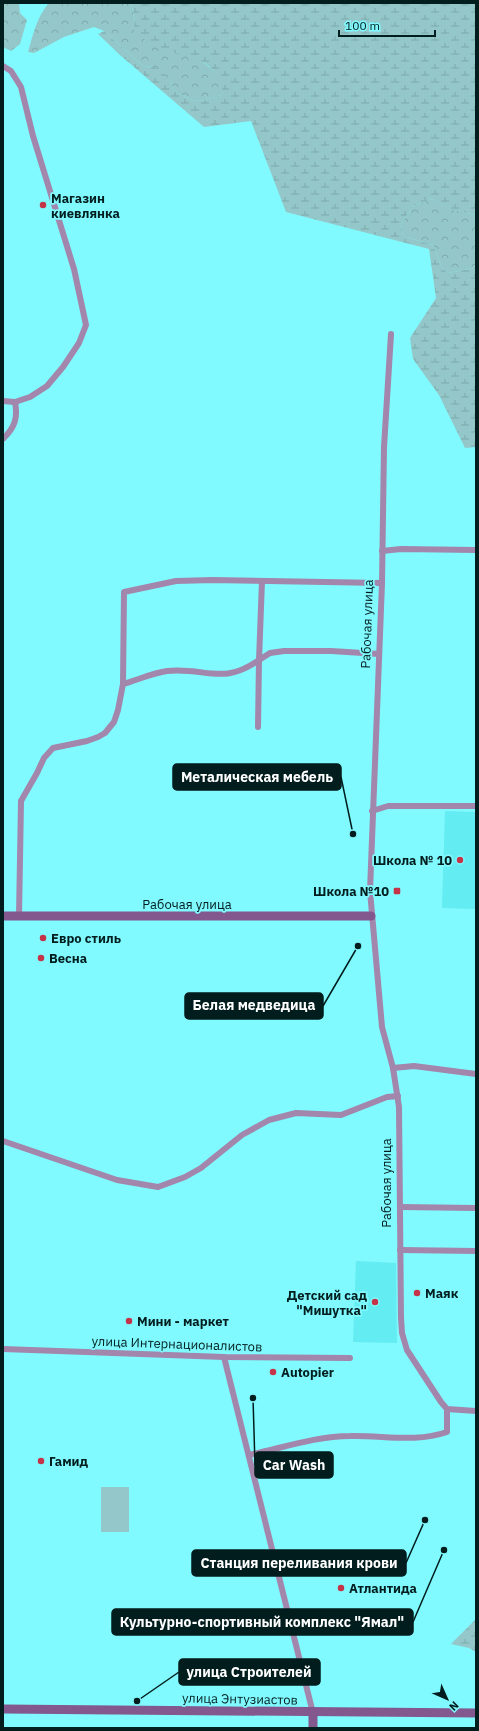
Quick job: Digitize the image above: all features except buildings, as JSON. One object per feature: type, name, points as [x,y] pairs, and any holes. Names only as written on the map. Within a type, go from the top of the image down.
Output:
[{"type":"street","points":[[3,66],[11,71],[21,87],[33,136],[74,269],[86,325],[79,343],[53,380],[38,393],[15,402],[3,401]]},
{"type":"street","name":"Рабочая улица","points":[[391,334],[384,447],[382,583],[370,873],[371,916],[382,1027],[393,1068],[398,1096],[401,1318],[404,1342],[426,1380],[447,1409]]},
{"type":"street","points":[[3,439],[13,427],[16,420],[15,402]]},
{"type":"street","points":[[382,551],[400,549],[476,550]]},
{"type":"street","points":[[19,916],[21,801],[37,774],[44,758],[53,748],[87,741],[98,737],[110,728],[118,710],[123,684],[124,592],[176,581],[212,580],[382,583]]},
{"type":"street","points":[[258,727],[262,581]]},
{"type":"street","points":[[123,684],[169,671],[221,675],[231,674],[248,667],[270,653],[284,651],[331,651],[379,654]]},
{"type":"street","points":[[372,811],[388,806],[476,806]]},
{"type":"street","name":"Рабочая улица","points":[[3,916],[371,916]]},
{"type":"street","points":[[393,1068],[414,1066],[476,1074]]},
{"type":"street","points":[[3,1141],[104,1176],[158,1187],[185,1177],[201,1168],[242,1135],[269,1120],[296,1113],[340,1115],[387,1097],[398,1096]]},
{"type":"street","points":[[400,1207],[476,1208]]},
{"type":"street","points":[[400,1250],[476,1251]]},
{"type":"street","name":"улица Интернационалистов","points":[[3,1349],[224,1357],[350,1358]]},
{"type":"street","points":[[224,1357],[313,1713],[313,1728]]},
{"type":"street","points":[[248,1455],[323,1438],[350,1436],[418,1439],[434,1437],[446,1432],[447,1409],[476,1410]]},
{"type":"street","name":"улица Энтузиастов","points":[[3,1709],[313,1713],[476,1713]]},
{"type":"shaded area","name":"Школа № 10","points":[[445,811],[476,812],[476,909],[442,908]]},
{"type":"shaded area","name":"Детский сад \"Мишутка\"","points":[[356,1261],[396,1263],[397,1343],[353,1342]]},
{"type":"green space","points":[[3,3],[19,3],[20,13],[27,20],[20,44],[11,51],[3,47]]},
{"type":"green space","points":[[49,3],[131,3],[135,21],[195,56],[216,73],[221,80],[223,89],[222,95],[201,101],[192,100],[177,93],[173,90],[171,81],[155,67],[143,66],[104,31],[94,27],[64,37],[34,53],[28,52],[38,20]]},
{"type":"green space","points":[[131,3],[476,3],[476,215],[452,210],[432,199],[413,206],[401,224],[403,236],[433,245],[442,268],[448,273],[469,269],[476,266],[476,447],[465,448],[439,395],[413,359],[410,338],[436,298],[429,249],[286,212],[251,121],[204,127],[120,55],[98,34],[104,31],[143,66],[155,67],[171,81],[173,90],[177,93],[192,100],[201,101],[222,95],[222,85],[220,80],[205,63],[159,47],[134,31],[135,21]]},
{"type":"green space","points":[[432,199],[453,210],[476,215],[476,266],[469,269],[448,273],[442,268],[433,245],[403,236],[401,224],[413,206]]},
{"type":"green space","points":[[101,1487],[129,1487],[129,1532],[101,1532]]},
{"type":"green space","points":[[476,1619],[476,1652],[469,1648],[451,1644]]},
{"type":"place","name":"Магазин киевлянка","points":[[43,205]]},
{"type":"place","name":"Металическая мебель","points":[[353,834]]},
{"type":"place","name":"Школа № 10","points":[[460,860]]},
{"type":"place","name":"Школа №10","points":[[397,891]]},
{"type":"place","name":"Евро стиль","points":[[43,938]]},
{"type":"place","name":"Белая медведица","points":[[358,946]]},
{"type":"place","name":"Весна","points":[[41,958]]},
{"type":"place","name":"Маяк","points":[[417,1293]]},
{"type":"place","name":"Детский сад \"Мишутка\"","points":[[375,1302]]},
{"type":"place","name":"Мини - маркет","points":[[129,1321]]},
{"type":"place","name":"Autopier","points":[[273,1372]]},
{"type":"place","name":"Car Wash","points":[[253,1398]]},
{"type":"place","name":"Гамид","points":[[41,1461]]},
{"type":"place","name":"Станция переливания крови","points":[[425,1520]]},
{"type":"place","name":"Культурно-спортивный комплекс \"Ямал\"","points":[[444,1550]]},
{"type":"place","name":"Атлантида","points":[[341,1588]]},
{"type":"place","name":"улица Строителей","points":[[137,1701]]}]
